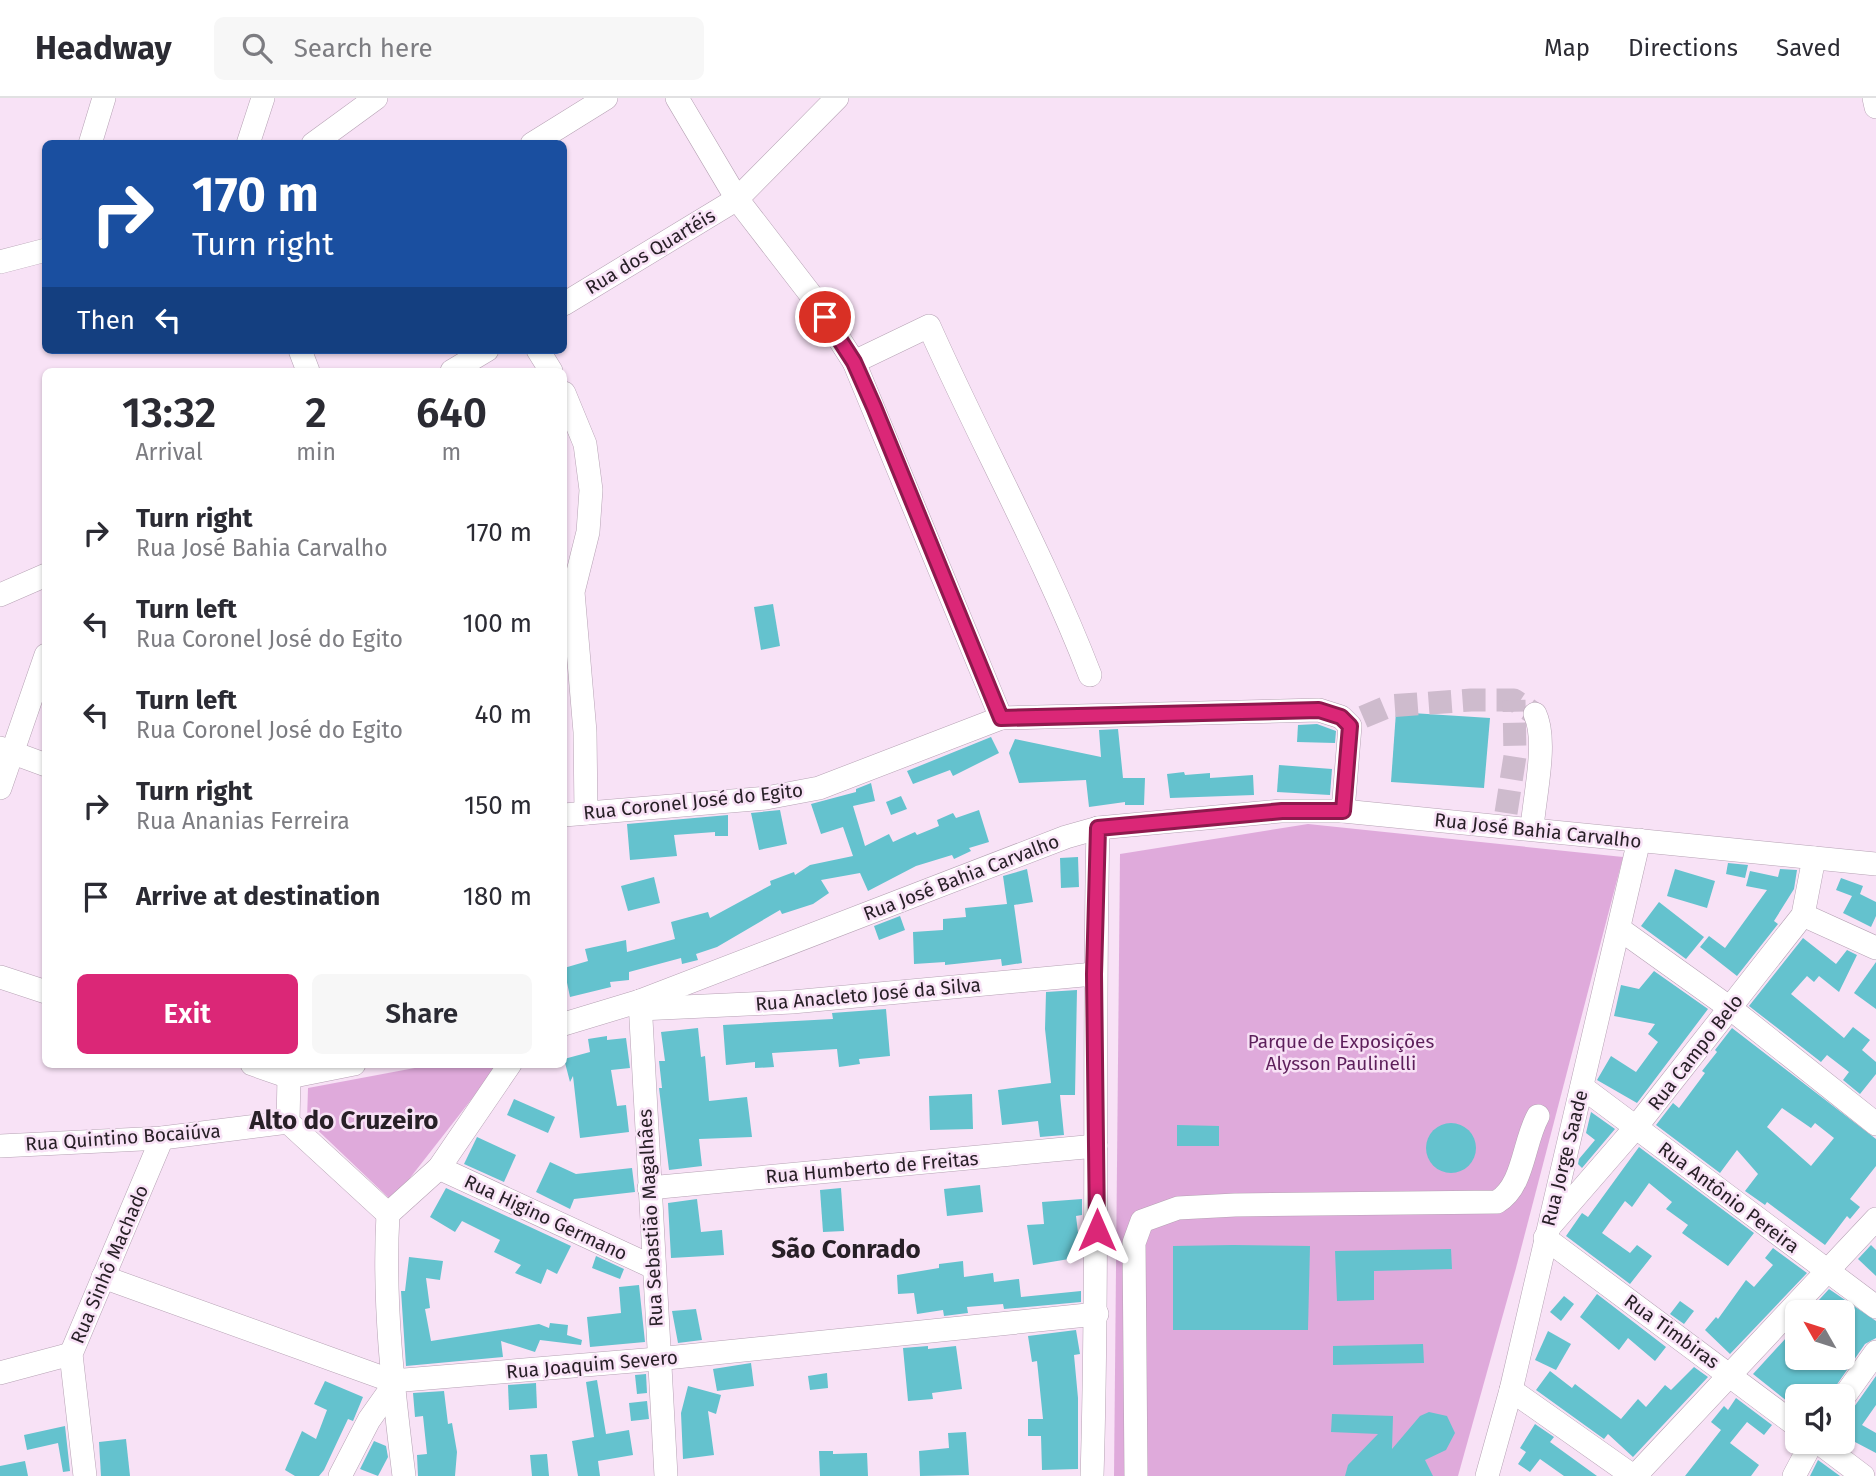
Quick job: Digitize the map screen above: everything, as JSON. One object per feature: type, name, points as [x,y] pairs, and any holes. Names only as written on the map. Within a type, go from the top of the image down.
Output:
[{"type":"street","points":[[91,140],[104,98]]},
{"type":"street","points":[[249,140],[262,98]]},
{"type":"street","points":[[318,140],[376,98]]},
{"type":"street","points":[[538,140],[606,98]]},
{"type":"street","points":[[677,98],[737,199],[811,296],[854,362],[1001,718]]},
{"type":"street","name":"Rua dos Quartéis","points":[[567,302],[737,199],[837,98]]},
{"type":"street","points":[[1874,98],[1876,107]]},
{"type":"street","points":[[0,262],[42,251]]},
{"type":"street","points":[[854,362],[929,326],[970,418],[1065,612],[1090,675]]},
{"type":"street","points":[[457,368],[480,354]]},
{"type":"street","points":[[567,400],[585,444],[591,490],[588,532],[568,592],[585,732],[575,814]]},
{"type":"street","points":[[0,595],[42,577]]},
{"type":"street","points":[[0,788],[6,750],[42,664]]},
{"type":"street","name":"Rua Coronel José do Egito","points":[[575,814],[766,798],[819,788],[1001,718],[1319,710],[1357,721],[1343,811]]},
{"type":"street","points":[[1532,829],[1539,760],[1539,728],[1535,714]]},
{"type":"street","points":[[6,750],[42,764]]},
{"type":"street","name":"Rua José Bahia Carvalho","points":[[567,1023],[640,1005],[1066,837],[1098,828],[1282,811],[1343,811],[1505,820],[1532,829],[1876,864]]},
{"type":"street","points":[[1092,1476],[1097,1314],[1094,974],[1098,828]]},
{"type":"street","name":"Rua Jorge Saade","points":[[1488,1476],[1621,930],[1639,839]]},
{"type":"street","name":"Rua Campo Belo","points":[[1546,1234],[1636,1127],[1803,915],[1814,858]]},
{"type":"street","points":[[1803,915],[1876,948]]},
{"type":"street","points":[[1621,930],[1730,1008],[1876,1124]]},
{"type":"street","name":"Rua Anacleto José da Silva","points":[[640,1005],[792,1002],[1094,974]]},
{"type":"street","points":[[0,977],[42,991]]},
{"type":"street","name":"Rua Sebastião Magalhâes","points":[[640,1005],[657,1359],[666,1476]]},
{"type":"street","points":[[263,1068],[289,1077],[334,1068]]},
{"type":"street","points":[[404,1476],[392,1384],[385,1283],[388,1214],[439,1168],[507,1068]]},
{"type":"street","points":[[289,1077],[288,1122],[388,1214]]},
{"type":"street","name":"Rua Antônio Pereira","points":[[1582,1087],[1876,1307]]},
{"type":"street","points":[[1136,1476],[1134,1242],[1142,1221],[1178,1208],[1497,1202],[1508,1195],[1515,1182],[1529,1132],[1538,1116]]},
{"type":"street","name":"Rua Quintino Bocaiúva","points":[[0,1146],[163,1138],[288,1122]]},
{"type":"street","name":"Rua Sinhô Machado","points":[[85,1476],[71,1354],[163,1138]]},
{"type":"street","name":"Rua Humberto de Freitas","points":[[649,1188],[1096,1146]]},
{"type":"street","name":"Rua Higino Germano","points":[[439,1168],[653,1266]]},
{"type":"street","points":[[1511,1390],[1634,1476],[1876,1219]]},
{"type":"street","name":"Rua Timbiras","points":[[1546,1234],[1785,1417]]},
{"type":"street","name":"Rua Joaquim Severo","points":[[103,1277],[392,1384],[1097,1314]]},
{"type":"street","points":[[1853,1384],[1876,1352]]},
{"type":"street","points":[[0,1373],[71,1354]]},
{"type":"street","points":[[340,1476],[369,1420],[392,1384]]},
{"type":"street","points":[[1794,1476],[1806,1454]]},
{"type":"street","points":[[1834,1454],[1863,1476]]},
{"type":"green space","name":"Parque de Exposições Alysson Paulinelli","points":[[1308,824],[1623,857],[1516,1268],[1458,1476],[1114,1476],[1120,854]]},
{"type":"green space","points":[[415,1068],[496,1068],[392,1201],[307,1120],[308,1088]]},
{"type":"building","points":[[773,604],[780,646],[761,650],[754,607]]},
{"type":"building","points":[[1396,712],[1490,718],[1484,788],[1391,782]]},
{"type":"building","points":[[1317,724],[1336,731],[1335,743],[1297,742],[1298,725]]},
{"type":"building","points":[[1118,729],[1123,778],[1145,778],[1144,805],[1125,805],[1125,802],[1089,807],[1086,780],[1019,783],[1009,753],[1015,739],[1101,757],[1099,730]]},
{"type":"building","points":[[991,737],[999,753],[953,776],[950,770],[913,784],[907,771]]},
{"type":"building","points":[[1279,765],[1332,769],[1330,795],[1277,792]]},
{"type":"building","points":[[1184,772],[1185,775],[1210,773],[1210,778],[1253,775],[1254,795],[1170,798],[1167,774]]},
{"type":"building","points":[[871,783],[875,801],[853,806],[865,846],[889,834],[893,842],[915,832],[917,835],[939,826],[937,820],[953,813],[956,818],[979,810],[989,842],[969,848],[971,851],[954,859],[952,855],[916,866],[868,891],[860,873],[821,880],[829,893],[813,904],[782,914],[780,910],[717,947],[696,954],[698,960],[682,964],[681,958],[629,972],[629,980],[610,982],[611,987],[570,997],[567,967],[588,961],[585,949],[626,940],[627,952],[675,939],[671,922],[708,912],[710,918],[771,885],[770,881],[794,872],[795,875],[810,865],[853,856],[843,827],[821,834],[811,804],[856,792],[856,789]]},
{"type":"building","points":[[901,796],[907,809],[891,815],[886,802]]},
{"type":"building","points":[[780,810],[787,844],[759,850],[751,813]]},
{"type":"building","points":[[728,815],[728,836],[715,836],[715,832],[674,835],[677,856],[630,860],[627,824]]},
{"type":"building","points":[[1078,857],[1079,887],[1061,888],[1060,858]]},
{"type":"building","points":[[1728,863],[1748,865],[1745,878],[1726,874]]},
{"type":"building","points":[[1027,869],[1033,902],[1014,905],[1022,963],[1002,966],[1001,959],[945,965],[945,962],[914,964],[913,932],[943,930],[943,919],[966,917],[965,908],[1007,904],[1003,876]]},
{"type":"building","points":[[1675,869],[1715,881],[1707,908],[1667,896]]},
{"type":"building","points":[[1780,869],[1797,870],[1794,889],[1774,921],[1778,924],[1737,976],[1700,947],[1709,936],[1725,948],[1767,890],[1746,886],[1750,871],[1778,877]]},
{"type":"building","points":[[654,877],[660,903],[628,911],[621,886]]},
{"type":"building","points":[[1841,878],[1863,886],[1860,894],[1876,902],[1876,916],[1871,927],[1843,913],[1852,896],[1836,890]]},
{"type":"building","points":[[1659,902],[1704,937],[1686,959],[1641,926]]},
{"type":"building","points":[[900,916],[905,930],[879,940],[874,926]]},
{"type":"building","points":[[1803,938],[1836,964],[1847,950],[1857,955],[1839,992],[1819,976],[1814,982],[1807,976],[1791,994],[1844,1038],[1853,1027],[1870,1040],[1862,1050],[1876,1062],[1876,1074],[1860,1094],[1843,1080],[1849,1072],[1827,1055],[1821,1062],[1749,1006]]},
{"type":"building","points":[[1876,962],[1876,1009],[1854,993]]},
{"type":"building","points":[[1654,971],[1708,1009],[1637,1103],[1597,1080],[1611,1056],[1636,1072],[1658,1042],[1648,1034],[1655,1024],[1614,1016],[1621,985],[1639,989]]},
{"type":"building","points":[[1077,990],[1075,1095],[1060,1095],[1064,1135],[1040,1137],[1038,1121],[1002,1125],[998,1090],[1051,1083],[1045,1029],[1046,992]]},
{"type":"building","points":[[886,1009],[890,1056],[859,1059],[860,1064],[839,1067],[837,1049],[772,1053],[774,1067],[755,1068],[755,1062],[726,1065],[723,1025],[833,1019],[832,1013]]},
{"type":"building","points":[[698,1028],[701,1057],[705,1056],[709,1101],[747,1097],[752,1137],[699,1139],[702,1166],[669,1170],[659,1088],[662,1088],[659,1061],[665,1061],[661,1032]]},
{"type":"building","points":[[1732,1028],[1876,1139],[1876,1166],[1850,1199],[1860,1207],[1850,1219],[1847,1216],[1825,1245],[1767,1202],[1765,1205],[1745,1191],[1758,1174],[1737,1150],[1720,1173],[1656,1125],[1673,1103],[1679,1108],[1705,1073],[1702,1071],[1717,1052],[1715,1050]],"holes":[[[1782,1108],[1811,1128],[1815,1123],[1834,1138],[1811,1166],[1767,1127]]]},
{"type":"building","points":[[607,1036],[607,1040],[626,1038],[630,1068],[611,1070],[617,1106],[626,1105],[629,1132],[580,1138],[573,1076],[570,1082],[567,1058],[590,1052],[588,1039]]},
{"type":"building","points":[[972,1094],[973,1129],[930,1130],[929,1096]]},
{"type":"building","points":[[514,1099],[555,1117],[548,1133],[507,1115]]},
{"type":"building","points":[[1591,1112],[1615,1129],[1582,1168],[1578,1164],[1579,1159],[1595,1140],[1586,1133]]},
{"type":"building","points":[[1451,1123],[1469,1130],[1476,1148],[1469,1166],[1451,1173],[1433,1166],[1426,1148],[1433,1130]]},
{"type":"building","points":[[1177,1125],[1219,1126],[1219,1146],[1177,1146]]},
{"type":"building","points":[[477,1137],[516,1155],[504,1182],[464,1164]]},
{"type":"building","points":[[1639,1147],[1754,1233],[1728,1266],[1682,1233],[1688,1225],[1666,1209],[1672,1202],[1649,1183],[1632,1207],[1625,1201],[1602,1233],[1630,1253],[1637,1245],[1652,1256],[1630,1284],[1566,1236],[1582,1213],[1588,1217]]},
{"type":"building","points":[[550,1162],[576,1174],[632,1168],[635,1192],[574,1199],[570,1209],[536,1192]]},
{"type":"building","points":[[980,1185],[983,1212],[947,1216],[944,1189]]},
{"type":"building","points":[[446,1188],[571,1246],[557,1274],[547,1269],[541,1284],[515,1273],[521,1265],[494,1252],[500,1240],[462,1221],[455,1232],[430,1217]]},
{"type":"building","points":[[841,1188],[844,1231],[823,1232],[820,1190]]},
{"type":"building","points":[[697,1199],[701,1232],[722,1230],[724,1255],[671,1258],[668,1203]]},
{"type":"building","points":[[1082,1199],[1082,1215],[1076,1216],[1081,1257],[1033,1265],[1027,1225],[1044,1224],[1042,1202]]},
{"type":"building","points":[[1871,1245],[1876,1250],[1876,1276],[1858,1259]]},
{"type":"building","points":[[1173,1246],[1310,1246],[1308,1330],[1173,1330]]},
{"type":"building","points":[[1773,1248],[1807,1273],[1730,1354],[1705,1330],[1716,1317],[1718,1319],[1746,1280],[1754,1287],[1773,1265],[1765,1258]]},
{"type":"building","points":[[1451,1249],[1452,1269],[1374,1271],[1374,1300],[1337,1301],[1335,1251]]},
{"type":"building","points":[[596,1256],[624,1269],[620,1279],[592,1268]]},
{"type":"building","points":[[409,1257],[443,1261],[440,1280],[426,1278],[430,1308],[425,1309],[431,1341],[539,1324],[549,1328],[550,1323],[568,1325],[567,1335],[582,1340],[581,1345],[540,1340],[535,1352],[501,1341],[503,1357],[406,1366],[401,1291],[405,1291]]},
{"type":"building","points":[[963,1261],[964,1277],[993,1273],[994,1282],[1019,1279],[1021,1297],[1081,1291],[1081,1302],[1004,1309],[1003,1304],[967,1307],[968,1313],[944,1316],[943,1310],[917,1314],[914,1293],[898,1294],[897,1275]]},
{"type":"building","points":[[639,1285],[645,1342],[590,1347],[587,1317],[621,1313],[619,1287]]},
{"type":"building","points":[[1829,1289],[1845,1300],[1819,1300]]},
{"type":"building","points":[[1597,1294],[1666,1347],[1655,1361],[1628,1338],[1619,1350],[1580,1317]]},
{"type":"building","points":[[1564,1296],[1574,1304],[1561,1321],[1550,1312]]},
{"type":"building","points":[[1680,1301],[1694,1311],[1684,1324],[1670,1314]]},
{"type":"building","points":[[1855,1307],[1876,1321],[1876,1338],[1865,1344],[1855,1358]]},
{"type":"building","points":[[696,1309],[702,1340],[678,1343],[672,1311]]},
{"type":"building","points":[[1076,1330],[1080,1354],[1074,1355],[1078,1398],[1078,1469],[1042,1470],[1041,1436],[1028,1436],[1028,1419],[1043,1419],[1037,1361],[1032,1362],[1028,1336]]},
{"type":"building","points":[[1548,1331],[1571,1344],[1556,1370],[1535,1360]]},
{"type":"building","points":[[1785,1339],[1785,1370],[1847,1370],[1837,1384],[1785,1384],[1785,1399],[1753,1374]]},
{"type":"building","points":[[1423,1344],[1424,1363],[1333,1365],[1333,1346]]},
{"type":"building","points":[[928,1346],[928,1349],[956,1346],[962,1389],[932,1393],[933,1399],[908,1401],[903,1348]]},
{"type":"building","points":[[751,1363],[754,1386],[717,1391],[713,1369]]},
{"type":"building","points":[[1694,1367],[1708,1377],[1633,1457],[1608,1434],[1604,1439],[1536,1390],[1550,1371],[1572,1388],[1575,1384],[1621,1419],[1638,1399],[1646,1407],[1665,1385],[1671,1390]]},
{"type":"building","points":[[827,1373],[828,1388],[810,1390],[808,1376]]},
{"type":"building","points":[[646,1374],[647,1393],[637,1394],[635,1375]]},
{"type":"building","points":[[1876,1376],[1876,1405],[1862,1425],[1876,1433],[1876,1453],[1855,1442],[1855,1406]]},
{"type":"building","points":[[597,1380],[606,1434],[629,1430],[633,1455],[598,1461],[600,1476],[578,1476],[572,1441],[594,1437],[586,1382]]},
{"type":"building","points":[[325,1381],[363,1397],[353,1421],[348,1419],[319,1476],[295,1476],[285,1470],[302,1431],[316,1439],[327,1410],[314,1404]]},
{"type":"building","points":[[536,1383],[537,1408],[509,1410],[508,1385]]},
{"type":"building","points":[[688,1386],[721,1395],[716,1414],[708,1411],[714,1455],[683,1459],[681,1413]]},
{"type":"building","points":[[444,1391],[448,1424],[452,1423],[457,1452],[455,1476],[418,1476],[417,1455],[427,1454],[423,1416],[415,1417],[413,1393]]},
{"type":"building","points":[[1736,1398],[1772,1425],[1764,1435],[1747,1422],[1730,1443],[1759,1465],[1751,1476],[1685,1476],[1721,1430],[1711,1422],[1724,1406],[1728,1410]]},
{"type":"building","points":[[647,1401],[649,1419],[631,1421],[629,1403]]},
{"type":"building","points":[[1429,1412],[1447,1416],[1455,1433],[1446,1450],[1425,1460],[1433,1476],[1345,1476],[1348,1465],[1378,1434],[1331,1432],[1332,1414],[1393,1416],[1392,1449],[1420,1416]]},
{"type":"building","points":[[1535,1424],[1554,1437],[1550,1442],[1597,1476],[1564,1476],[1540,1459],[1530,1472],[1518,1464],[1526,1452],[1520,1448]]},
{"type":"building","points":[[65,1426],[70,1471],[63,1472],[58,1443],[27,1450],[24,1435]]},
{"type":"building","points":[[966,1432],[969,1475],[920,1476],[919,1451],[949,1448],[948,1433]]},
{"type":"building","points":[[126,1439],[130,1476],[101,1476],[99,1442]]},
{"type":"building","points":[[374,1441],[386,1446],[388,1457],[378,1476],[360,1469]]},
{"type":"building","points":[[819,1451],[833,1451],[833,1454],[867,1453],[868,1476],[820,1476]]},
{"type":"building","points":[[547,1454],[549,1476],[532,1476],[530,1455]]},
{"type":"building","points":[[1818,1460],[1840,1476],[1810,1476]]},
{"type":"building","points":[[25,1461],[28,1476],[0,1476],[0,1466]]},
{"type":"tunnel","points":[[1363,717],[1389,706],[1471,700],[1514,700],[1535,714]]},
{"type":"tunnel","points":[[1506,813],[1515,756],[1514,700]]},
{"type":"district","name":"Alto do Cruzeiro","points":[[344,1120]]},
{"type":"district","name":"São Conrado","points":[[846,1249]]},
{"type":"route","points":[[825,317],[854,362],[874,407],[1001,718],[1319,710],[1341,717],[1350,726],[1343,811],[1282,811],[1098,828],[1094,974],[1097,1230]]}]
